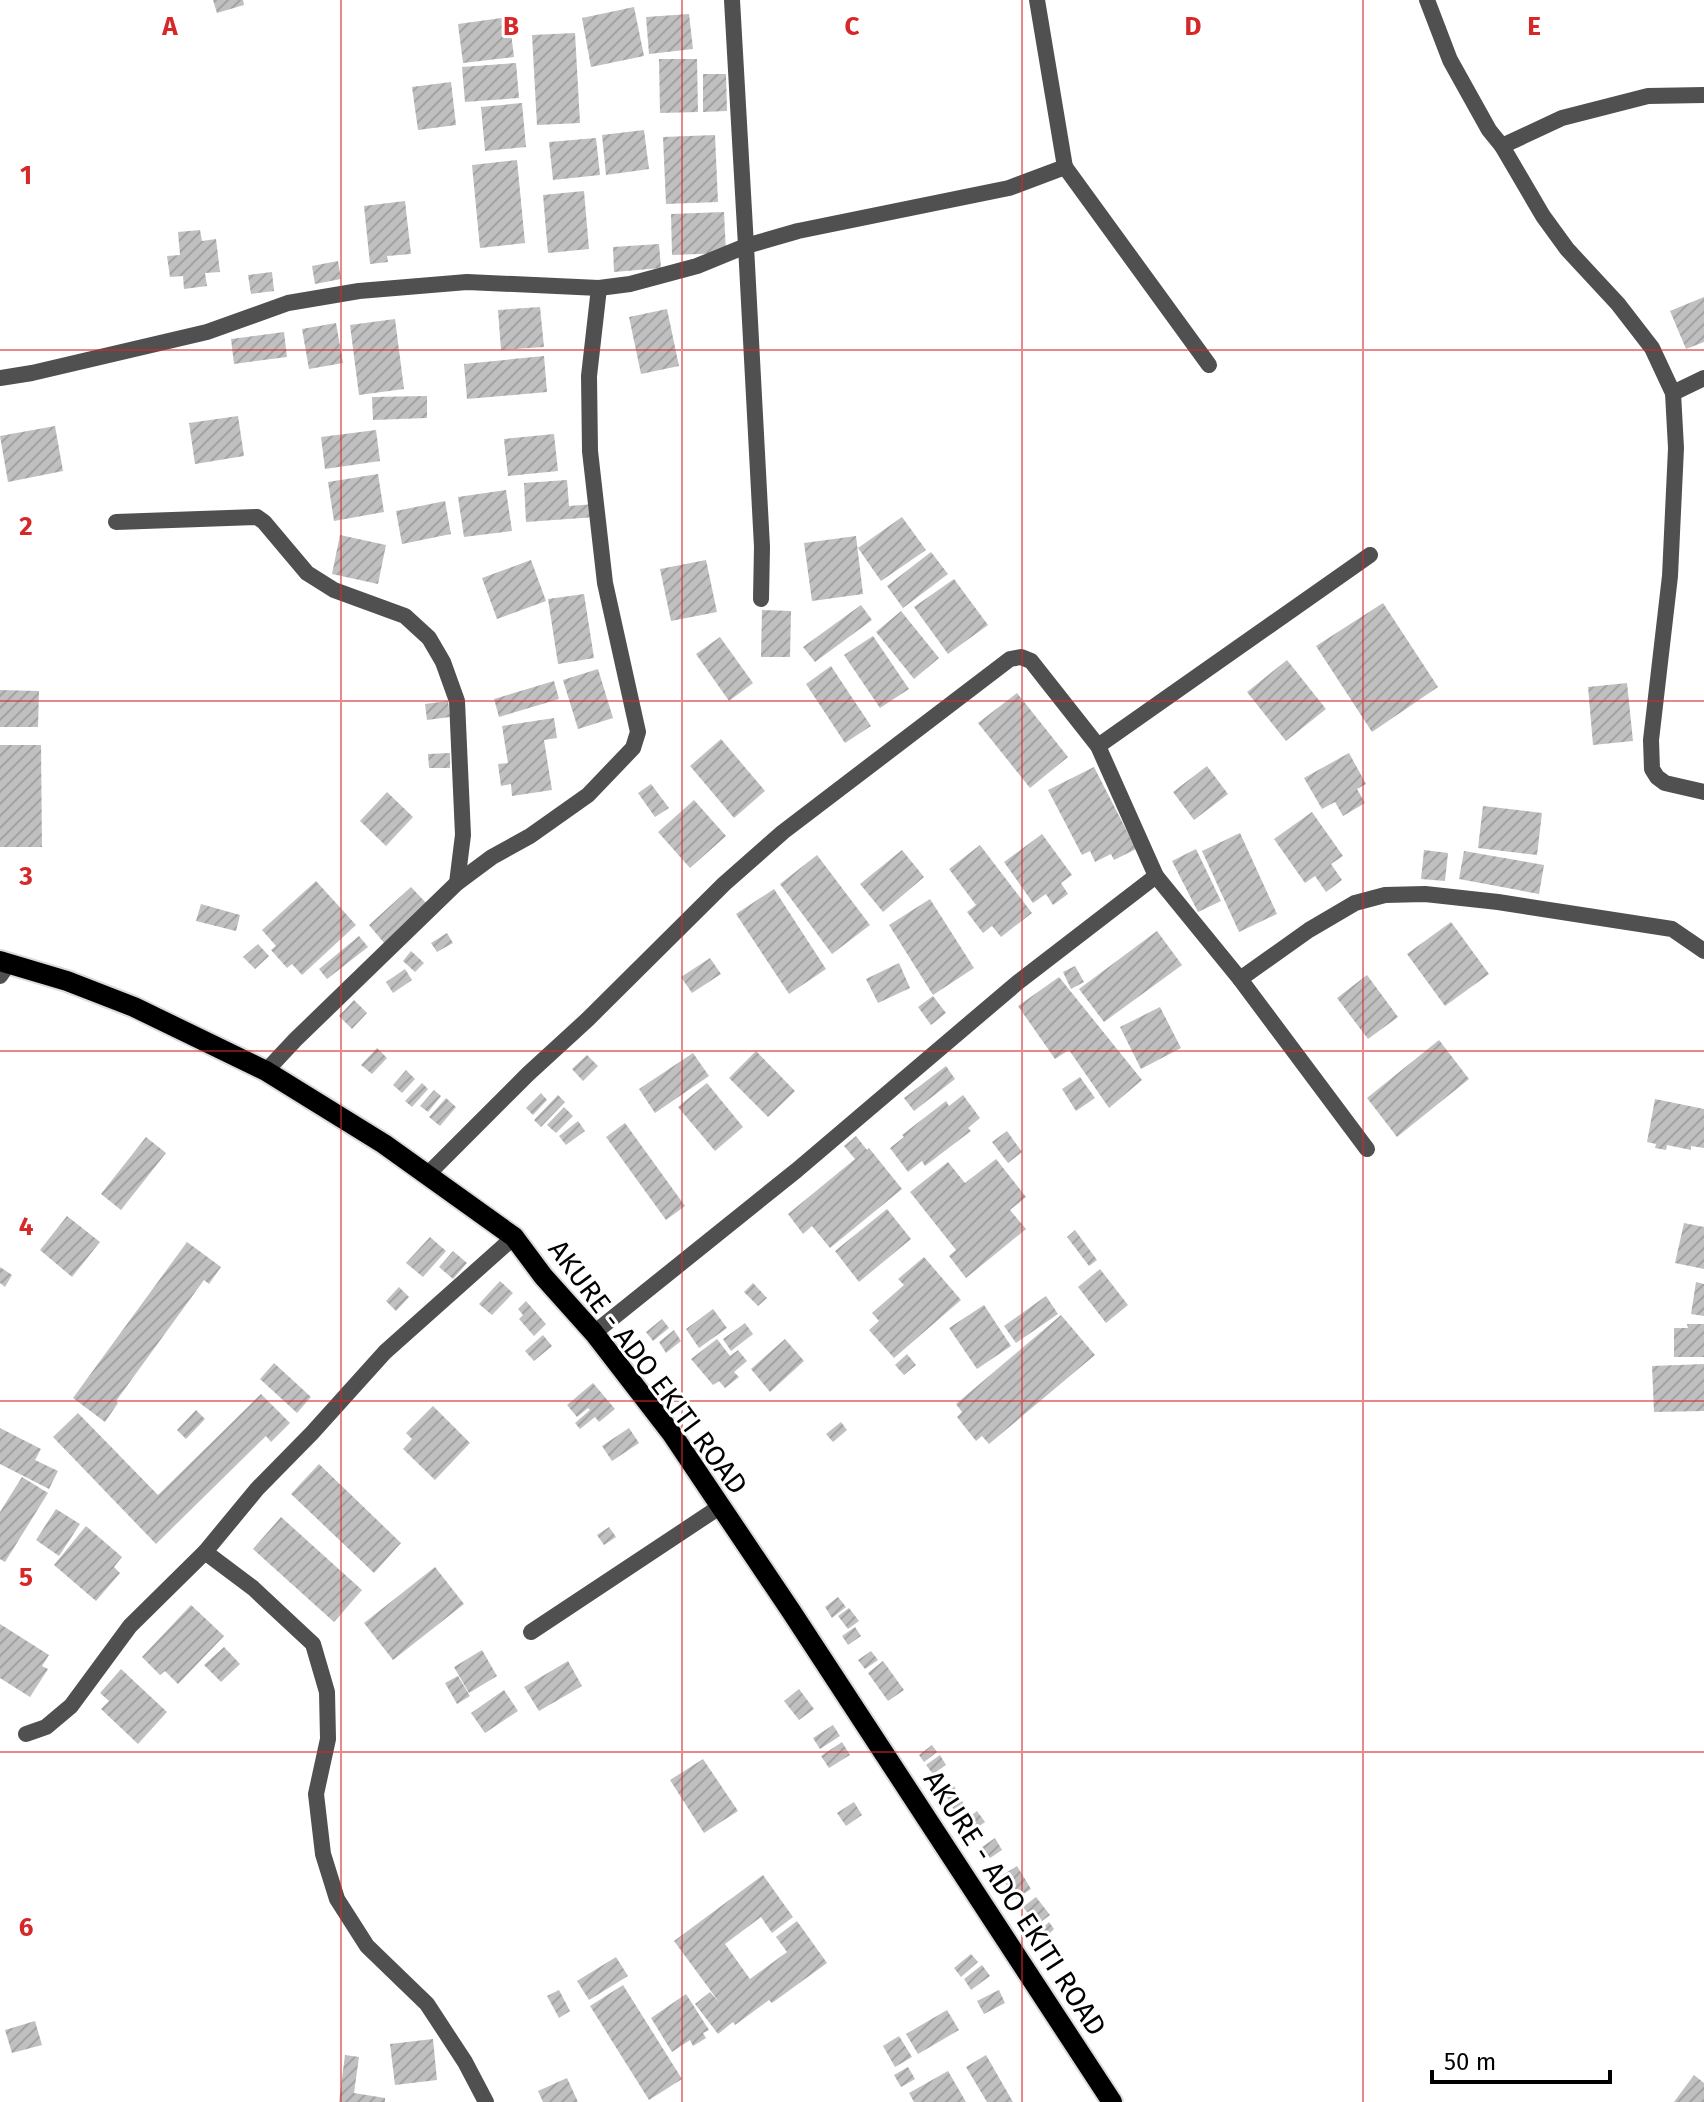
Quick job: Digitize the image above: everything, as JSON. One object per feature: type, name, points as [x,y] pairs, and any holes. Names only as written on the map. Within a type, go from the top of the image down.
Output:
[{"type":"main road","name":"AKURE - ADO EKITI ROAD","points":[[3,967],[67,981],[134,1007],[266,1071],[384,1144],[514,1237],[672,1434],[1112,2102]]},
{"type":"street","points":[[1037,0],[1065,167],[1209,365]]},
{"type":"street","points":[[1427,0],[1450,60],[1489,130],[1559,238],[1618,304],[1652,348],[1673,393],[1676,448],[1670,576],[1651,740],[1652,769],[1665,783],[1704,792]]},
{"type":"street","points":[[727,2],[746,246],[762,547],[761,599]]},
{"type":"street","points":[[1502,146],[1562,118],[1648,96],[1704,95]]},
{"type":"street","points":[[0,378],[207,332],[288,303],[359,291],[467,282],[599,288],[630,284],[667,276],[746,246],[798,231],[1009,188],[1065,167]]},
{"type":"street","points":[[266,1071],[457,883],[588,795],[633,748],[638,732],[605,583],[590,451],[589,376],[599,288]]},
{"type":"street","points":[[1673,393],[1704,378]]},
{"type":"street","points":[[116,522],[257,517],[307,573],[334,590],[405,616],[429,638],[443,662],[457,701],[463,835],[457,883]]},
{"type":"street","points":[[1098,746],[1370,555]]},
{"type":"street","points":[[428,1174],[724,884],[783,832],[1010,659],[1021,657],[1031,661],[1098,746],[1156,876],[1240,979],[1367,1149]]},
{"type":"street","points":[[594,1333],[807,1162],[1017,983],[1156,876]]},
{"type":"street","points":[[1240,979],[1309,930],[1355,903],[1385,895],[1425,894],[1498,902],[1672,929],[1704,951]]},
{"type":"street","points":[[26,1734],[46,1727],[71,1706],[130,1626],[205,1552],[257,1489],[385,1352],[514,1237]]},
{"type":"street","points":[[531,1632],[721,1506]]},
{"type":"street","points":[[205,1552],[253,1588],[313,1644],[327,1692],[328,1739],[316,1794],[323,1854],[337,1899],[367,1946],[427,2004],[465,2062],[486,2102]]},
{"type":"building","points":[[213,0],[243,0],[244,5],[217,13]]},
{"type":"building","points":[[634,7],[644,56],[591,67],[582,18]]},
{"type":"building","points":[[689,14],[693,49],[649,54],[646,17]]},
{"type":"building","points":[[509,17],[514,57],[463,63],[458,24]]},
{"type":"building","points":[[575,33],[580,123],[537,125],[532,35]]},
{"type":"building","points":[[659,59],[697,59],[698,112],[660,113]]},
{"type":"building","points":[[516,63],[519,98],[465,102],[462,67]]},
{"type":"building","points":[[703,74],[726,74],[727,111],[703,112]]},
{"type":"building","points":[[451,82],[456,125],[418,130],[412,87]]},
{"type":"building","points":[[522,103],[526,147],[485,151],[481,107]]},
{"type":"building","points":[[644,130],[649,169],[606,175],[602,135]]},
{"type":"building","points":[[715,135],[718,202],[666,204],[663,137]]},
{"type":"building","points":[[596,138],[600,175],[553,180],[549,142]]},
{"type":"building","points":[[517,160],[525,243],[480,248],[472,165]]},
{"type":"building","points":[[584,191],[589,249],[548,253],[543,195]]},
{"type":"building","points":[[405,201],[411,254],[387,256],[388,262],[370,264],[364,206]]},
{"type":"building","points":[[724,212],[726,253],[672,255],[671,214]]},
{"type":"building","points":[[200,230],[202,241],[216,239],[220,272],[205,273],[207,286],[184,289],[183,276],[170,277],[167,256],[180,255],[178,232]]},
{"type":"building","points":[[659,244],[661,268],[614,272],[613,247]]},
{"type":"building","points":[[338,261],[341,279],[315,284],[312,266]]},
{"type":"building","points":[[272,272],[274,291],[251,294],[248,275]]},
{"type":"building","points":[[1704,297],[1704,342],[1686,349],[1670,311]]},
{"type":"building","points":[[540,307],[544,347],[501,350],[498,310]]},
{"type":"building","points":[[667,309],[679,366],[641,374],[629,317]]},
{"type":"building","points":[[395,319],[404,389],[359,395],[350,325]]},
{"type":"building","points":[[336,323],[343,363],[309,369],[302,329]]},
{"type":"building","points":[[284,332],[287,357],[234,364],[231,339]]},
{"type":"building","points":[[544,356],[547,392],[467,399],[464,364]]},
{"type":"building","points":[[427,396],[427,418],[373,420],[372,397]]},
{"type":"building","points":[[238,416],[244,456],[195,464],[189,423]]},
{"type":"building","points":[[55,426],[63,471],[8,482],[0,436]]},
{"type":"building","points":[[376,430],[380,461],[325,469],[321,437]]},
{"type":"building","points":[[554,434],[558,471],[508,476],[504,439]]},
{"type":"building","points":[[378,474],[384,512],[334,521],[328,482]]},
{"type":"building","points":[[567,480],[569,506],[595,504],[596,517],[526,522],[524,483]]},
{"type":"building","points":[[506,490],[512,531],[464,537],[458,497]]},
{"type":"building","points":[[445,501],[451,534],[402,544],[396,511]]},
{"type":"building","points":[[902,517],[926,550],[881,581],[858,548]]},
{"type":"building","points":[[340,535],[386,545],[378,584],[332,574]]},
{"type":"building","points":[[856,536],[863,594],[812,601],[804,543]]},
{"type":"building","points":[[931,552],[948,574],[903,608],[887,586]]},
{"type":"building","points":[[531,560],[546,601],[497,619],[482,578]]},
{"type":"building","points":[[706,560],[717,612],[671,621],[660,569]]},
{"type":"building","points":[[954,579],[988,625],[948,654],[914,607]]},
{"type":"building","points":[[584,594],[594,658],[558,664],[548,599]]},
{"type":"building","points":[[1383,603],[1438,687],[1372,732],[1316,646]]},
{"type":"building","points":[[861,605],[872,620],[815,662],[803,647]]},
{"type":"building","points":[[762,610],[791,611],[790,657],[761,657]]},
{"type":"building","points":[[901,611],[939,658],[914,679],[876,632]]},
{"type":"building","points":[[873,636],[909,689],[880,708],[844,655]]},
{"type":"building","points":[[720,637],[753,683],[729,701],[696,654]]},
{"type":"building","points":[[1287,660],[1326,709],[1286,741],[1247,692]]},
{"type":"building","points":[[831,666],[871,726],[845,743],[806,684]]},
{"type":"building","points":[[598,669],[613,718],[578,729],[563,680]]},
{"type":"building","points":[[554,681],[559,699],[499,717],[494,699]]},
{"type":"building","points":[[1627,683],[1633,741],[1593,745],[1588,687]]},
{"type":"building","points":[[0,690],[39,691],[38,727],[0,727]]},
{"type":"building","points":[[1017,693],[1068,757],[1030,788],[978,723]]},
{"type":"building","points":[[448,701],[450,717],[427,720],[425,704]]},
{"type":"building","points":[[554,718],[557,738],[544,740],[552,790],[512,796],[511,784],[501,786],[498,764],[508,763],[502,726]]},
{"type":"building","points":[[721,739],[765,791],[734,818],[690,766]]},
{"type":"building","points":[[0,745],[41,745],[42,847],[0,847]]},
{"type":"building","points":[[450,753],[450,768],[429,768],[428,754]]},
{"type":"building","points":[[1349,753],[1366,784],[1357,789],[1365,803],[1343,816],[1335,802],[1322,809],[1304,778]]},
{"type":"building","points":[[1207,766],[1228,794],[1194,820],[1173,792]]},
{"type":"building","points":[[1094,767],[1136,849],[1114,860],[1111,854],[1095,862],[1090,851],[1082,855],[1048,790]]},
{"type":"building","points":[[651,784],[669,808],[655,817],[638,793]]},
{"type":"building","points":[[387,792],[413,817],[386,846],[360,821]]},
{"type":"building","points":[[694,800],[726,836],[690,868],[658,832]]},
{"type":"building","points":[[1483,806],[1542,813],[1537,855],[1478,848]]},
{"type":"building","points":[[1312,812],[1343,856],[1331,864],[1342,880],[1326,892],[1315,876],[1305,883],[1274,839]]},
{"type":"building","points":[[1240,833],[1277,914],[1239,932],[1202,851]]},
{"type":"building","points":[[1042,834],[1072,875],[1061,883],[1068,894],[1053,905],[1046,894],[1033,903],[1004,862]]},
{"type":"building","points":[[980,845],[1032,913],[1001,937],[992,926],[983,933],[967,912],[976,905],[949,869]]},
{"type":"building","points":[[1196,849],[1221,901],[1198,912],[1172,861]]},
{"type":"building","points":[[902,850],[924,877],[883,912],[860,884]]},
{"type":"building","points":[[1424,850],[1448,853],[1445,881],[1421,879]]},
{"type":"building","points":[[1464,851],[1544,865],[1539,894],[1459,879]]},
{"type":"building","points":[[817,855],[870,925],[832,954],[780,884]]},
{"type":"building","points":[[316,881],[356,925],[302,975],[292,964],[287,968],[271,950],[276,946],[262,930]]},
{"type":"building","points":[[411,887],[428,905],[385,944],[369,925]]},
{"type":"building","points":[[774,889],[826,969],[789,994],[736,914]]},
{"type":"building","points":[[930,899],[974,968],[933,995],[889,925]]},
{"type":"building","points":[[201,904],[240,915],[236,931],[196,921]]},
{"type":"building","points":[[1451,922],[1489,974],[1445,1006],[1407,954]]},
{"type":"building","points":[[1157,931],[1182,965],[1104,1022],[1079,989]]},
{"type":"building","points":[[447,933],[453,943],[437,952],[431,943]]},
{"type":"building","points":[[359,936],[368,947],[327,979],[319,969]]},
{"type":"building","points":[[258,944],[269,956],[255,969],[243,957]]},
{"type":"building","points":[[411,951],[424,963],[415,972],[403,961]]},
{"type":"building","points":[[710,958],[721,974],[692,993],[681,977]]},
{"type":"building","points":[[899,963],[910,988],[878,1003],[866,979]]},
{"type":"building","points":[[1075,966],[1084,982],[1071,989],[1063,972]]},
{"type":"building","points":[[405,969],[412,980],[393,993],[386,982]]},
{"type":"building","points":[[1367,975],[1398,1017],[1368,1039],[1337,998]]},
{"type":"building","points":[[1059,977],[1142,1080],[1109,1108],[1069,1050],[1055,1059],[1018,1006]]},
{"type":"building","points":[[933,996],[946,1013],[931,1025],[918,1007]]},
{"type":"building","points":[[354,1000],[367,1013],[352,1029],[339,1016]]},
{"type":"building","points":[[1160,1007],[1181,1048],[1141,1069],[1120,1027]]},
{"type":"building","points":[[1439,1040],[1469,1079],[1397,1137],[1367,1098]]},
{"type":"building","points":[[377,1048],[387,1058],[372,1074],[361,1065]]},
{"type":"building","points":[[756,1051],[795,1091],[768,1117],[729,1078]]},
{"type":"building","points":[[693,1053],[709,1076],[655,1113],[639,1089]]},
{"type":"building","points":[[587,1055],[598,1066],[583,1081],[572,1069]]},
{"type":"building","points":[[946,1066],[955,1079],[914,1111],[904,1098]]},
{"type":"building","points":[[406,1070],[415,1079],[402,1093],[393,1085]]},
{"type":"building","points":[[1080,1077],[1095,1098],[1076,1111],[1062,1089]]},
{"type":"building","points":[[422,1083],[428,1089],[412,1107],[405,1101]]},
{"type":"building","points":[[707,1083],[743,1127],[715,1151],[678,1107]]},
{"type":"building","points":[[434,1090],[441,1096],[428,1112],[420,1106]]},
{"type":"building","points":[[541,1093],[547,1100],[533,1115],[526,1108]]},
{"type":"building","points":[[558,1095],[565,1102],[541,1127],[534,1120]]},
{"type":"building","points":[[963,1095],[980,1118],[968,1128],[971,1131],[925,1166],[922,1161],[908,1172],[890,1148],[946,1101],[949,1106]]},
{"type":"building","points":[[446,1098],[456,1107],[440,1126],[429,1117]]},
{"type":"building","points":[[1655,1099],[1704,1109],[1704,1148],[1691,1146],[1691,1150],[1667,1145],[1666,1150],[1655,1148],[1656,1144],[1647,1142]]},
{"type":"building","points":[[564,1107],[573,1116],[556,1133],[547,1125]]},
{"type":"building","points":[[578,1121],[585,1131],[566,1145],[559,1136]]},
{"type":"building","points":[[625,1123],[685,1206],[666,1220],[606,1137]]},
{"type":"building","points":[[1007,1131],[1022,1152],[1008,1163],[992,1142]]},
{"type":"building","points":[[856,1136],[902,1189],[830,1248],[812,1226],[803,1234],[788,1214],[855,1159],[844,1146]]},
{"type":"building","points":[[146,1137],[166,1153],[121,1210],[101,1194]]},
{"type":"building","points":[[996,1159],[1026,1197],[1010,1210],[1026,1229],[966,1278],[949,1256],[956,1250],[910,1192],[948,1162],[965,1183]]},
{"type":"building","points":[[887,1209],[911,1239],[859,1282],[835,1251]]},
{"type":"building","points":[[67,1216],[100,1242],[72,1277],[40,1250]]},
{"type":"building","points":[[1684,1223],[1704,1227],[1704,1269],[1675,1263]]},
{"type":"building","points":[[1075,1230],[1097,1260],[1089,1266],[1067,1237]]},
{"type":"building","points":[[430,1237],[446,1251],[423,1277],[406,1263]]},
{"type":"building","points":[[187,1242],[221,1267],[209,1284],[204,1280],[116,1401],[118,1403],[105,1422],[73,1398]]},
{"type":"building","points":[[453,1251],[467,1263],[453,1279],[439,1267]]},
{"type":"building","points":[[924,1257],[961,1300],[894,1358],[869,1330],[879,1321],[872,1313],[904,1285],[898,1279]]},
{"type":"building","points":[[0,1267],[12,1275],[5,1287],[0,1283]]},
{"type":"building","points":[[1100,1269],[1128,1305],[1106,1323],[1078,1287]]},
{"type":"building","points":[[500,1281],[513,1293],[492,1315],[479,1304]]},
{"type":"building","points":[[1696,1282],[1704,1284],[1704,1316],[1691,1314]]},
{"type":"building","points":[[753,1283],[767,1298],[758,1306],[744,1292]]},
{"type":"building","points":[[399,1287],[409,1297],[396,1311],[386,1301]]},
{"type":"building","points":[[1046,1296],[1058,1314],[1016,1343],[1004,1326]]},
{"type":"building","points":[[526,1301],[546,1324],[534,1336],[519,1319],[523,1315],[518,1309]]},
{"type":"building","points":[[984,1305],[1011,1346],[977,1369],[949,1328]]},
{"type":"building","points":[[713,1309],[727,1328],[699,1348],[686,1329]]},
{"type":"building","points":[[1061,1315],[1095,1355],[989,1444],[982,1436],[976,1441],[957,1417],[962,1412],[956,1404]]},
{"type":"building","points":[[662,1319],[669,1328],[653,1341],[646,1332]]},
{"type":"building","points":[[745,1323],[753,1334],[731,1351],[723,1339]]},
{"type":"building","points":[[1687,1324],[1704,1324],[1704,1357],[1674,1357],[1674,1328],[1688,1328]]},
{"type":"building","points":[[674,1330],[681,1341],[666,1353],[659,1342]]},
{"type":"building","points":[[543,1335],[552,1346],[534,1361],[525,1351]]},
{"type":"building","points":[[717,1339],[730,1356],[738,1350],[747,1361],[734,1372],[739,1377],[725,1388],[719,1381],[713,1385],[691,1359]]},
{"type":"building","points":[[785,1339],[804,1361],[770,1392],[751,1369]]},
{"type":"building","points":[[907,1354],[916,1365],[904,1375],[895,1365]]},
{"type":"building","points":[[274,1363],[311,1397],[297,1413],[260,1379]]},
{"type":"building","points":[[1704,1364],[1704,1411],[1654,1412],[1652,1366]]},
{"type":"building","points":[[593,1383],[615,1409],[599,1422],[595,1417],[580,1429],[575,1423],[590,1410],[588,1408],[577,1417],[567,1405]]},
{"type":"building","points":[[261,1394],[290,1423],[271,1442],[266,1436],[156,1544],[53,1437],[78,1413],[158,1495]]},
{"type":"building","points":[[433,1406],[470,1443],[435,1480],[403,1449],[412,1439],[406,1433]]},
{"type":"building","points":[[196,1410],[205,1419],[186,1439],[177,1430]]},
{"type":"building","points":[[841,1422],[847,1430],[833,1442],[826,1434]]},
{"type":"building","points":[[0,1428],[41,1449],[35,1460],[58,1471],[49,1489],[0,1464]]},
{"type":"building","points":[[629,1428],[639,1443],[612,1461],[602,1446]]},
{"type":"building","points":[[319,1464],[401,1543],[374,1573],[291,1494]]},
{"type":"building","points":[[22,1477],[48,1493],[5,1562],[0,1559],[0,1512]]},
{"type":"building","points":[[56,1509],[80,1524],[59,1556],[36,1540]]},
{"type":"building","points":[[281,1517],[362,1590],[334,1622],[253,1549]]},
{"type":"building","points":[[86,1526],[122,1557],[114,1567],[120,1573],[96,1601],[54,1565]]},
{"type":"building","points":[[609,1527],[616,1537],[604,1545],[597,1535]]},
{"type":"building","points":[[435,1567],[464,1604],[393,1660],[364,1623]]},
{"type":"building","points":[[838,1597],[846,1607],[832,1618],[825,1607]]},
{"type":"building","points":[[191,1605],[224,1636],[178,1684],[165,1671],[160,1675],[142,1657]]},
{"type":"building","points":[[849,1608],[859,1621],[848,1629],[838,1616]]},
{"type":"building","points":[[0,1624],[49,1655],[42,1666],[48,1669],[30,1697],[0,1678]]},
{"type":"building","points":[[855,1627],[861,1636],[848,1645],[842,1636]]},
{"type":"building","points":[[224,1647],[240,1664],[221,1682],[204,1665]]},
{"type":"building","points":[[482,1650],[497,1676],[469,1693],[454,1667]]},
{"type":"building","points":[[871,1651],[878,1660],[865,1669],[858,1660]]},
{"type":"building","points":[[568,1661],[582,1686],[539,1711],[524,1687]]},
{"type":"building","points":[[883,1661],[904,1690],[888,1701],[868,1673]]},
{"type":"building","points":[[121,1669],[167,1712],[138,1744],[101,1709],[109,1701],[100,1693]]},
{"type":"building","points":[[458,1676],[470,1696],[457,1704],[445,1683]]},
{"type":"building","points":[[799,1689],[814,1709],[799,1720],[784,1701]]},
{"type":"building","points":[[504,1690],[518,1711],[485,1733],[471,1713]]},
{"type":"building","points":[[833,1725],[840,1736],[820,1749],[813,1738]]},
{"type":"building","points":[[842,1742],[850,1755],[829,1768],[821,1756]]},
{"type":"building","points":[[932,1745],[937,1752],[924,1762],[919,1755]]},
{"type":"building","points":[[940,1755],[946,1765],[933,1774],[926,1765]]},
{"type":"building","points":[[703,1759],[738,1811],[704,1833],[670,1780]]},
{"type":"building","points":[[954,1786],[970,1815],[960,1821],[944,1792]]},
{"type":"building","points":[[854,1802],[862,1815],[846,1826],[837,1813]]},
{"type":"building","points":[[977,1811],[985,1822],[969,1833],[962,1823]]},
{"type":"building","points":[[995,1838],[1002,1850],[990,1858],[982,1847]]},
{"type":"building","points":[[1017,1866],[1031,1889],[1016,1899],[1001,1876]]},
{"type":"building","points":[[763,1875],[793,1917],[772,1933],[761,1917],[725,1944],[750,1979],[787,1952],[776,1937],[797,1921],[827,1963],[772,2003],[769,2000],[718,2034],[695,2004],[710,1992],[719,2002],[674,1941]]},
{"type":"building","points":[[1036,1897],[1050,1915],[1037,1925],[1023,1907]]},
{"type":"building","points":[[1049,1922],[1054,1929],[1045,1938],[1039,1932]]},
{"type":"building","points":[[971,1954],[978,1962],[961,1977],[954,1968]]},
{"type":"building","points":[[616,1957],[628,1976],[589,2000],[577,1981]]},
{"type":"building","points":[[982,1965],[990,1976],[971,1990],[964,1979]]},
{"type":"building","points":[[623,1985],[682,2079],[649,2100],[590,2006]]},
{"type":"building","points":[[559,1990],[570,2011],[559,2018],[547,1996]]},
{"type":"building","points":[[999,1990],[1005,2003],[984,2014],[977,2001]]},
{"type":"building","points":[[686,1994],[709,2030],[703,2033],[706,2038],[693,2046],[690,2040],[672,2052],[651,2018]]},
{"type":"building","points":[[947,2010],[959,2030],[918,2054],[906,2034]]},
{"type":"building","points":[[35,2021],[42,2045],[12,2053],[5,2030]]},
{"type":"building","points":[[899,2036],[912,2057],[895,2067],[883,2046]]},
{"type":"building","points":[[433,2039],[437,2080],[395,2085],[390,2044]]},
{"type":"building","points":[[345,2055],[359,2057],[354,2093],[385,2098],[385,2102],[339,2102]]},
{"type":"building","points":[[986,2055],[1013,2102],[987,2102],[966,2067]]},
{"type":"building","points":[[908,2067],[915,2079],[901,2087],[894,2075]]},
{"type":"building","points":[[948,2071],[966,2102],[914,2102],[909,2093]]},
{"type":"building","points":[[1694,2075],[1704,2083],[1704,2102],[1674,2102]]},
{"type":"building","points":[[567,2078],[578,2102],[543,2102],[538,2091]]}]
